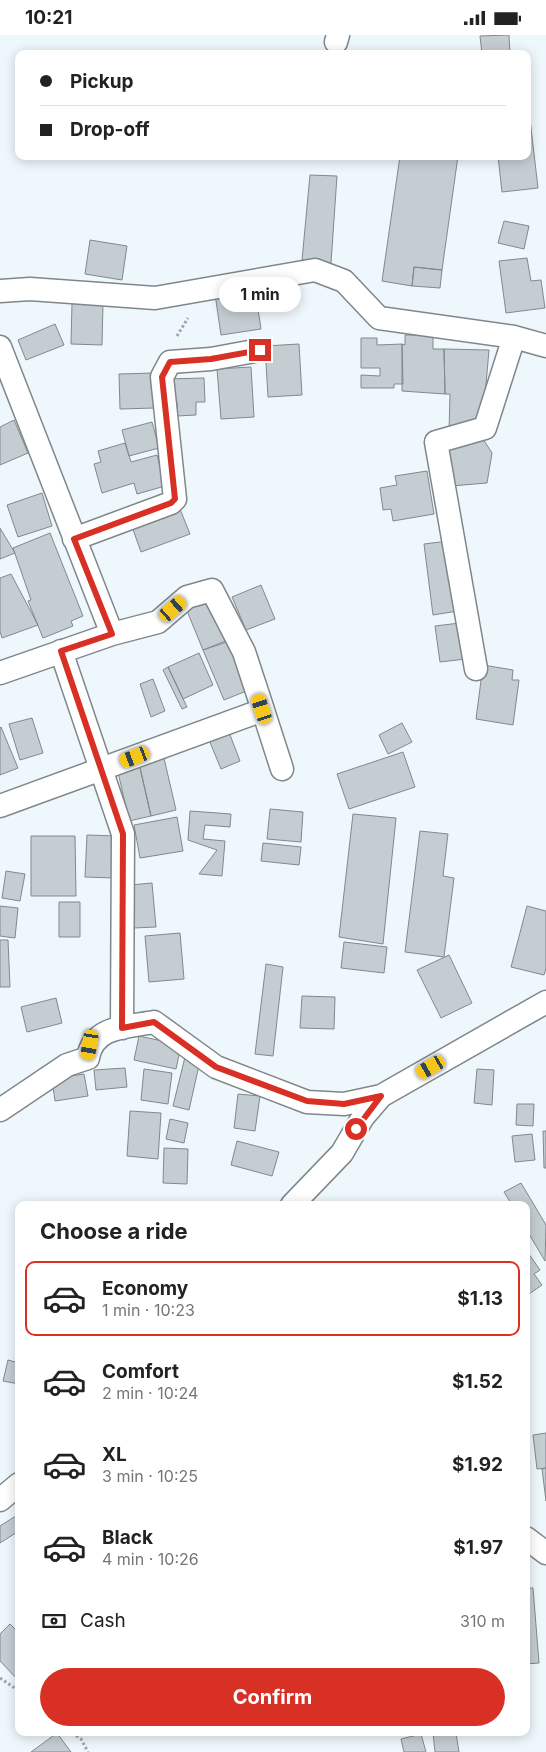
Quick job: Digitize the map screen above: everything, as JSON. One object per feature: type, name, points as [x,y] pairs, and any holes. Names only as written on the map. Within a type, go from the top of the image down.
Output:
[{"type":"street","points":[[0,291],[30,289],[155,299],[315,270],[344,281],[379,318],[514,337],[546,346]]},
{"type":"street","points":[[476,669],[436,442],[485,429],[514,337]]},
{"type":"street","points":[[0,347],[112,634]]},
{"type":"street","points":[[74,539],[171,503],[175,499],[162,377],[170,362],[211,359],[260,350]]},
{"type":"street","points":[[0,673],[112,634],[158,622],[187,597],[212,590],[244,652],[282,769]]},
{"type":"street","points":[[61,651],[123,834],[122,1028]]},
{"type":"street","points":[[0,806],[102,770],[262,709]]},
{"type":"street","points":[[0,1110],[67,1065],[88,1058],[90,1045],[102,1033],[154,1022],[216,1067],[307,1101],[344,1104],[381,1096],[546,1002]]},
{"type":"street","points":[[296,1201],[342,1153],[363,1117],[381,1096]]},
{"type":"street","points":[[0,1500],[15,1487]]},
{"type":"street","points":[[530,1541],[546,1553]]},
{"type":"path","points":[[170,362],[174,341],[190,313],[196,291]]},
{"type":"path","points":[[0,1678],[15,1688]]},
{"type":"path","points":[[76,1736],[81,1739],[88,1752]]},
{"type":"building","points":[[509,35],[510,50],[482,50],[480,36]]},
{"type":"building","points":[[531,128],[538,188],[502,192],[498,160],[531,160]]},
{"type":"building","points":[[399,160],[457,160],[442,270],[414,267],[412,286],[382,281]]},
{"type":"building","points":[[310,175],[337,176],[331,263],[302,260]]},
{"type":"building","points":[[504,221],[529,226],[524,249],[498,243]]},
{"type":"building","points":[[90,240],[127,246],[122,280],[85,274]]},
{"type":"building","points":[[527,258],[531,281],[541,280],[545,308],[506,313],[499,261]]},
{"type":"building","points":[[414,267],[442,270],[440,288],[412,286]]},
{"type":"building","points":[[255,289],[261,329],[221,335],[215,294]]},
{"type":"building","points":[[72,303],[103,303],[102,345],[71,344]]},
{"type":"building","points":[[55,324],[64,345],[26,360],[18,340]]},
{"type":"building","points":[[405,335],[433,335],[433,349],[444,349],[445,394],[402,391],[402,344],[405,345]]},
{"type":"building","points":[[361,338],[377,338],[377,345],[402,344],[403,384],[394,384],[394,388],[361,388],[361,375],[380,376],[380,368],[361,368]]},
{"type":"building","points":[[299,344],[302,395],[268,397],[265,346]]},
{"type":"building","points":[[444,349],[489,350],[483,419],[449,432],[450,394],[445,394]]},
{"type":"building","points":[[251,367],[254,417],[221,419],[217,369]]},
{"type":"building","points":[[153,373],[155,408],[120,409],[119,374]]},
{"type":"building","points":[[204,378],[205,402],[196,402],[196,415],[177,416],[177,402],[166,402],[165,379]]},
{"type":"building","points":[[14,420],[28,453],[0,465],[0,427]]},
{"type":"building","points":[[152,422],[159,448],[129,456],[122,430]]},
{"type":"building","points":[[481,436],[492,453],[487,483],[451,486],[447,441]]},
{"type":"building","points":[[125,443],[131,462],[157,455],[165,486],[137,494],[134,483],[102,493],[94,464],[101,462],[98,451]]},
{"type":"building","points":[[427,471],[434,514],[393,521],[391,509],[383,510],[380,488],[397,485],[395,476]]},
{"type":"building","points":[[42,493],[52,526],[18,537],[7,505]]},
{"type":"building","points":[[178,504],[190,534],[141,552],[130,521]]},
{"type":"building","points":[[0,528],[15,553],[0,559]]},
{"type":"building","points":[[50,533],[83,616],[71,621],[73,626],[43,638],[28,601],[31,600],[13,548]]},
{"type":"building","points":[[448,541],[458,611],[433,615],[424,544]]},
{"type":"building","points":[[11,574],[38,625],[2,638],[0,631],[0,578]]},
{"type":"building","points":[[261,585],[275,619],[246,630],[232,597]]},
{"type":"building","points":[[210,596],[228,640],[203,650],[185,606]]},
{"type":"building","points":[[460,623],[466,659],[440,662],[435,626]]},
{"type":"building","points":[[230,641],[249,690],[224,700],[203,650]]},
{"type":"building","points":[[199,653],[213,685],[183,699],[168,667]]},
{"type":"building","points":[[483,665],[513,670],[512,680],[519,680],[513,725],[476,719]]},
{"type":"building","points":[[168,667],[187,707],[182,709],[163,670]]},
{"type":"building","points":[[153,679],[165,711],[151,717],[140,684]]},
{"type":"building","points":[[32,718],[43,753],[20,760],[9,724]]},
{"type":"building","points":[[402,723],[412,742],[388,754],[379,735]]},
{"type":"building","points":[[227,727],[240,761],[221,769],[207,735]]},
{"type":"building","points":[[0,728],[18,768],[0,775]]},
{"type":"building","points":[[403,752],[415,787],[349,809],[337,774]]},
{"type":"building","points":[[164,758],[176,810],[151,816],[139,764]]},
{"type":"building","points":[[140,767],[151,816],[129,821],[118,772]]},
{"type":"building","points":[[270,809],[303,812],[301,842],[267,839]]},
{"type":"building","points":[[190,811],[231,814],[230,827],[205,825],[203,839],[225,841],[222,876],[199,874],[217,850],[188,840]]},
{"type":"building","points":[[353,814],[396,818],[383,944],[339,937]]},
{"type":"building","points":[[177,817],[183,851],[140,858],[134,825]]},
{"type":"building","points":[[420,831],[448,834],[443,876],[454,878],[444,957],[405,952]]},
{"type":"building","points":[[87,835],[117,836],[115,878],[85,877]]},
{"type":"building","points":[[31,836],[75,836],[76,896],[31,896]]},
{"type":"building","points":[[263,843],[301,847],[299,865],[261,861]]},
{"type":"building","points":[[6,871],[25,874],[20,901],[2,898]]},
{"type":"building","points":[[152,883],[156,927],[133,928],[130,885]]},
{"type":"building","points":[[59,902],[80,902],[80,937],[59,937]]},
{"type":"building","points":[[0,906],[18,908],[15,938],[0,936]]},
{"type":"building","points":[[527,906],[546,911],[546,968],[544,975],[511,967]]},
{"type":"building","points":[[180,933],[184,979],[149,982],[145,936]]},
{"type":"building","points":[[0,940],[8,940],[10,987],[0,987]]},
{"type":"building","points":[[344,942],[387,947],[384,973],[341,968]]},
{"type":"building","points":[[449,955],[472,1003],[441,1018],[417,970]]},
{"type":"building","points":[[266,964],[283,967],[273,1056],[255,1054]]},
{"type":"building","points":[[302,996],[335,997],[334,1029],[300,1028]]},
{"type":"building","points":[[56,998],[62,1023],[27,1032],[21,1007]]},
{"type":"building","points":[[139,1036],[181,1045],[176,1069],[134,1060]]},
{"type":"building","points":[[185,1057],[200,1061],[189,1110],[173,1106]]},
{"type":"building","points":[[125,1068],[127,1087],[96,1090],[94,1070]]},
{"type":"building","points":[[144,1069],[172,1073],[168,1104],[141,1100]]},
{"type":"building","points":[[477,1069],[494,1070],[492,1105],[474,1103]]},
{"type":"building","points":[[84,1074],[88,1096],[55,1101],[52,1079]]},
{"type":"building","points":[[238,1094],[260,1096],[255,1131],[234,1128]]},
{"type":"building","points":[[517,1104],[534,1104],[533,1126],[516,1125]]},
{"type":"building","points":[[130,1111],[161,1113],[158,1159],[127,1156]]},
{"type":"building","points":[[170,1119],[188,1123],[184,1143],[166,1139]]},
{"type":"building","points":[[543,1131],[546,1131],[546,1168],[544,1168]]},
{"type":"building","points":[[532,1134],[535,1160],[515,1162],[512,1136]]},
{"type":"building","points":[[237,1141],[279,1152],[272,1176],[231,1165]]},
{"type":"building","points":[[164,1148],[188,1149],[187,1184],[163,1183]]},
{"type":"building","points":[[521,1183],[546,1225],[545,1261],[530,1236],[530,1201],[510,1201],[504,1192]]},
{"type":"building","points":[[530,1256],[540,1270],[534,1274],[542,1285],[530,1293]]},
{"type":"building","points":[[8,1360],[15,1362],[15,1383],[3,1381]]},
{"type":"building","points":[[546,1433],[546,1468],[537,1469],[533,1435]]},
{"type":"building","points":[[546,1468],[546,1501],[542,1469]]},
{"type":"building","points":[[15,1517],[15,1534],[0,1543],[0,1526]]},
{"type":"building","points":[[530,1588],[533,1588],[539,1663],[530,1664]]},
{"type":"building","points":[[10,1624],[15,1629],[15,1677],[0,1661],[0,1634]]},
{"type":"building","points":[[53,1736],[59,1736],[71,1752],[31,1752]]},
{"type":"building","points":[[422,1736],[426,1752],[404,1752],[401,1739]]},
{"type":"building","points":[[433,1736],[456,1736],[459,1752],[435,1752]]},
{"type":"route","points":[[260,350],[211,359],[170,362],[162,377],[175,499],[171,503],[74,539],[112,634],[61,651],[123,834],[122,1028],[154,1022],[216,1067],[307,1101],[344,1104],[381,1096],[363,1117],[356,1129]]}]
